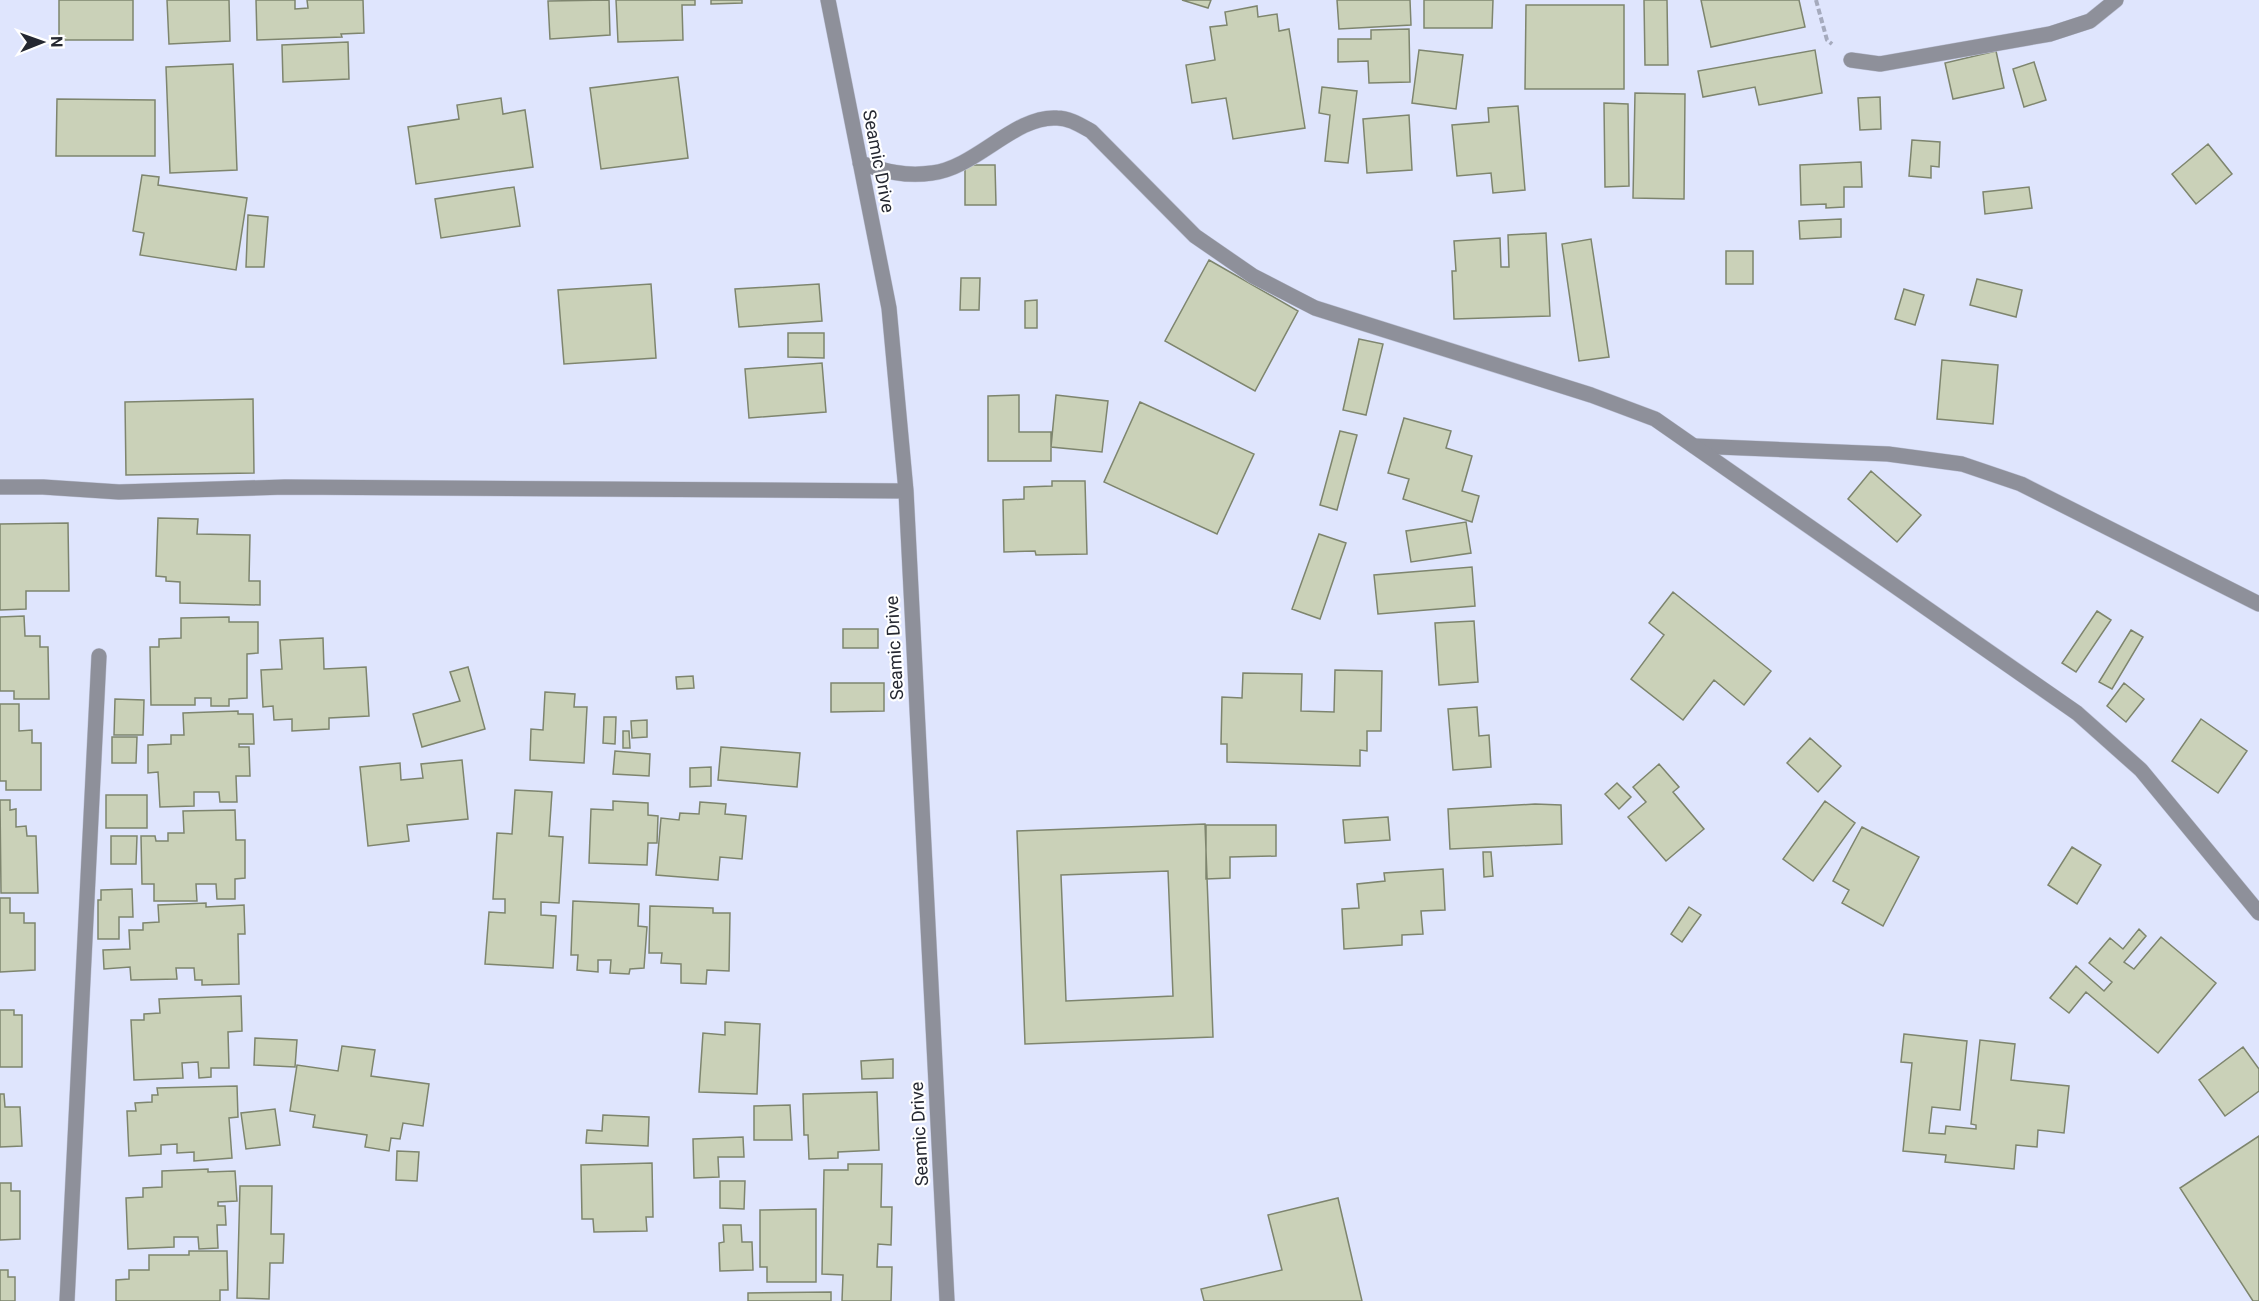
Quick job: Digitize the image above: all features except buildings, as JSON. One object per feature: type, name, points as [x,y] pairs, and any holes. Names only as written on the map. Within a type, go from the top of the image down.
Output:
[{"type":"street","name":"Seamic Drive","points":[[828,0],[889,308],[906,491],[946,1301]]},
{"type":"street","points":[[1851,60],[1880,64],[2050,34],[2090,21],[2116,0]]},
{"type":"street","points":[[860,163],[896,174],[934,173],[969,161],[1022,127],[1039,120],[1057,118],[1075,122],[1090,131],[1195,236],[1253,276],[1316,308],[1591,395],[1654,419],[2078,713],[2141,770],[2259,913]]},
{"type":"street","points":[[1694,446],[1888,454],[1962,464],[2020,484],[2259,604]]},
{"type":"street","points":[[0,487],[43,487],[119,492],[285,487],[906,491]]},
{"type":"street","points":[[67,1301],[99,656]]},
{"type":"path","points":[[1816,0],[1827,40],[1851,60]]}]
